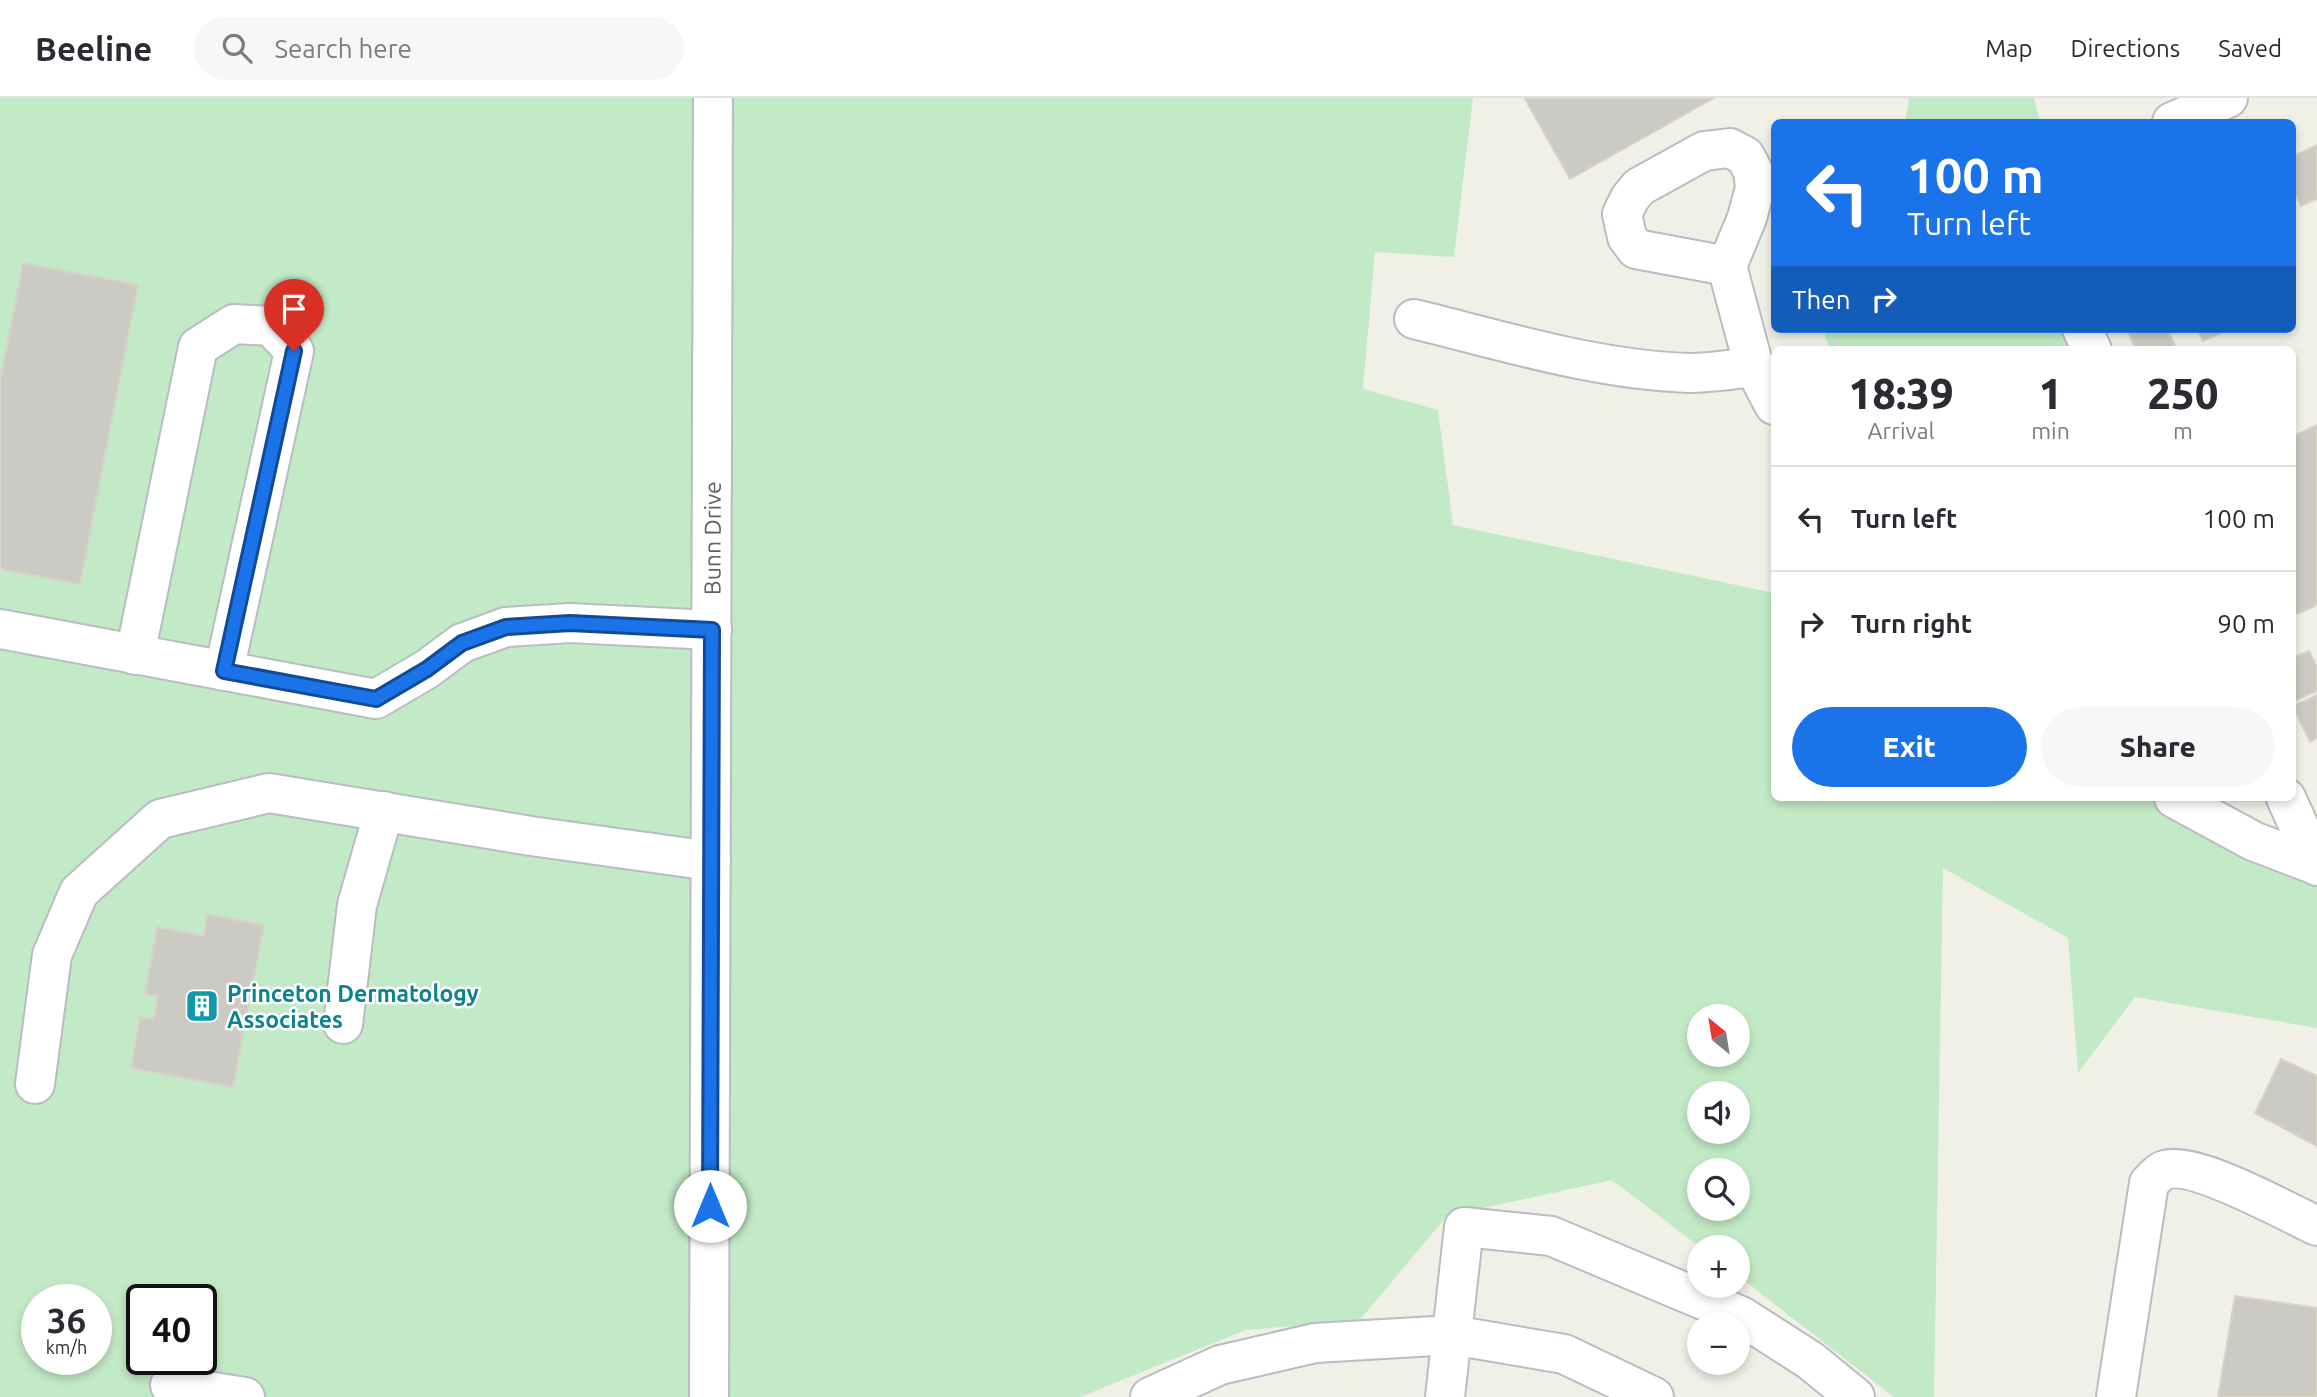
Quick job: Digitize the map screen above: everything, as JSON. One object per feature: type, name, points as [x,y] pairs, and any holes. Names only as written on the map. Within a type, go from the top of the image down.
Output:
[{"type":"street","name":"Bunn Drive","points":[[709,1397],[713,98]]},
{"type":"street","points":[[2179,119],[2228,98]]},
{"type":"street","points":[[1727,266],[1757,377],[1771,400]]},
{"type":"street","points":[[1414,319],[1583,360],[1693,373],[1754,367]]},
{"type":"street","points":[[135,654],[198,347],[234,324],[271,326],[294,351],[224,671]]},
{"type":"street","points":[[0,629],[376,699],[427,669],[462,643],[506,627],[570,623],[712,630]]},
{"type":"street","points":[[35,1084],[52,955],[79,892],[160,819],[269,793],[531,836],[711,861]]},
{"type":"street","points":[[2180,801],[2253,841],[2316,866]]},
{"type":"street","points":[[2287,801],[2316,866]]},
{"type":"street","points":[[343,1024],[357,905],[384,811]]},
{"type":"street","points":[[2116,1397],[2149,1183],[2164,1170],[2184,1168],[2208,1175],[2317,1226]]},
{"type":"street","points":[[1445,1397],[1464,1227],[1551,1236],[1741,1316],[1811,1361],[1855,1397]]},
{"type":"street","points":[[1150,1397],[1220,1365],[1315,1343],[1452,1335],[1564,1354],[1654,1397]]},
{"type":"street","points":[[170,1385],[245,1397]]},
{"type":"green space","points":[[0,98],[1473,98],[1454,257],[1375,252],[1363,389],[1438,410],[1453,525],[1771,592],[1771,801],[2181,801],[2317,849],[2317,1028],[2135,997],[2078,1073],[2068,938],[1943,868],[1934,1397],[1894,1397],[1750,1285],[1750,1235],[1687,1235],[1687,1237],[1612,1180],[1447,1216],[1359,1321],[1246,1330],[1080,1397],[0,1397]]},
{"type":"green space","points":[[1909,98],[2034,98],[2039,119],[1906,119]]},
{"type":"green space","points":[[1824,333],[2087,333],[2089,346],[1829,346]]},
{"type":"building","points":[[1714,98],[1570,179],[1525,99]]},
{"type":"building","points":[[2317,145],[2317,199],[2301,206],[2296,195],[2296,155]]},
{"type":"building","points":[[23,263],[138,285],[80,584],[0,569],[0,381]]},
{"type":"building","points":[[2129,333],[2169,333],[2175,346],[2134,346]]},
{"type":"building","points":[[2200,333],[2220,333],[2203,341]]},
{"type":"building","points":[[2317,425],[2317,605],[2296,614],[2296,435]]},
{"type":"building","points":[[2309,651],[2317,667],[2317,691],[2296,700],[2296,656]]},
{"type":"building","points":[[2317,695],[2317,738],[2310,742],[2296,712],[2296,705]]},
{"type":"building","name":"Princeton Dermatology Associates","points":[[207,914],[264,925],[233,1087],[131,1068],[140,1017],[154,1019],[158,996],[145,994],[157,927],[204,936]]},
{"type":"building","points":[[2281,1059],[2317,1076],[2317,1146],[2255,1113]]},
{"type":"building","points":[[2235,1296],[2317,1308],[2317,1397],[2218,1397]]},
{"type":"place","name":"Princeton Dermatology Associates","points":[[202,1006]]},
{"type":"route","points":[[294,351],[224,671],[376,699],[427,669],[462,643],[506,627],[570,623],[712,630],[710,1206]]}]
